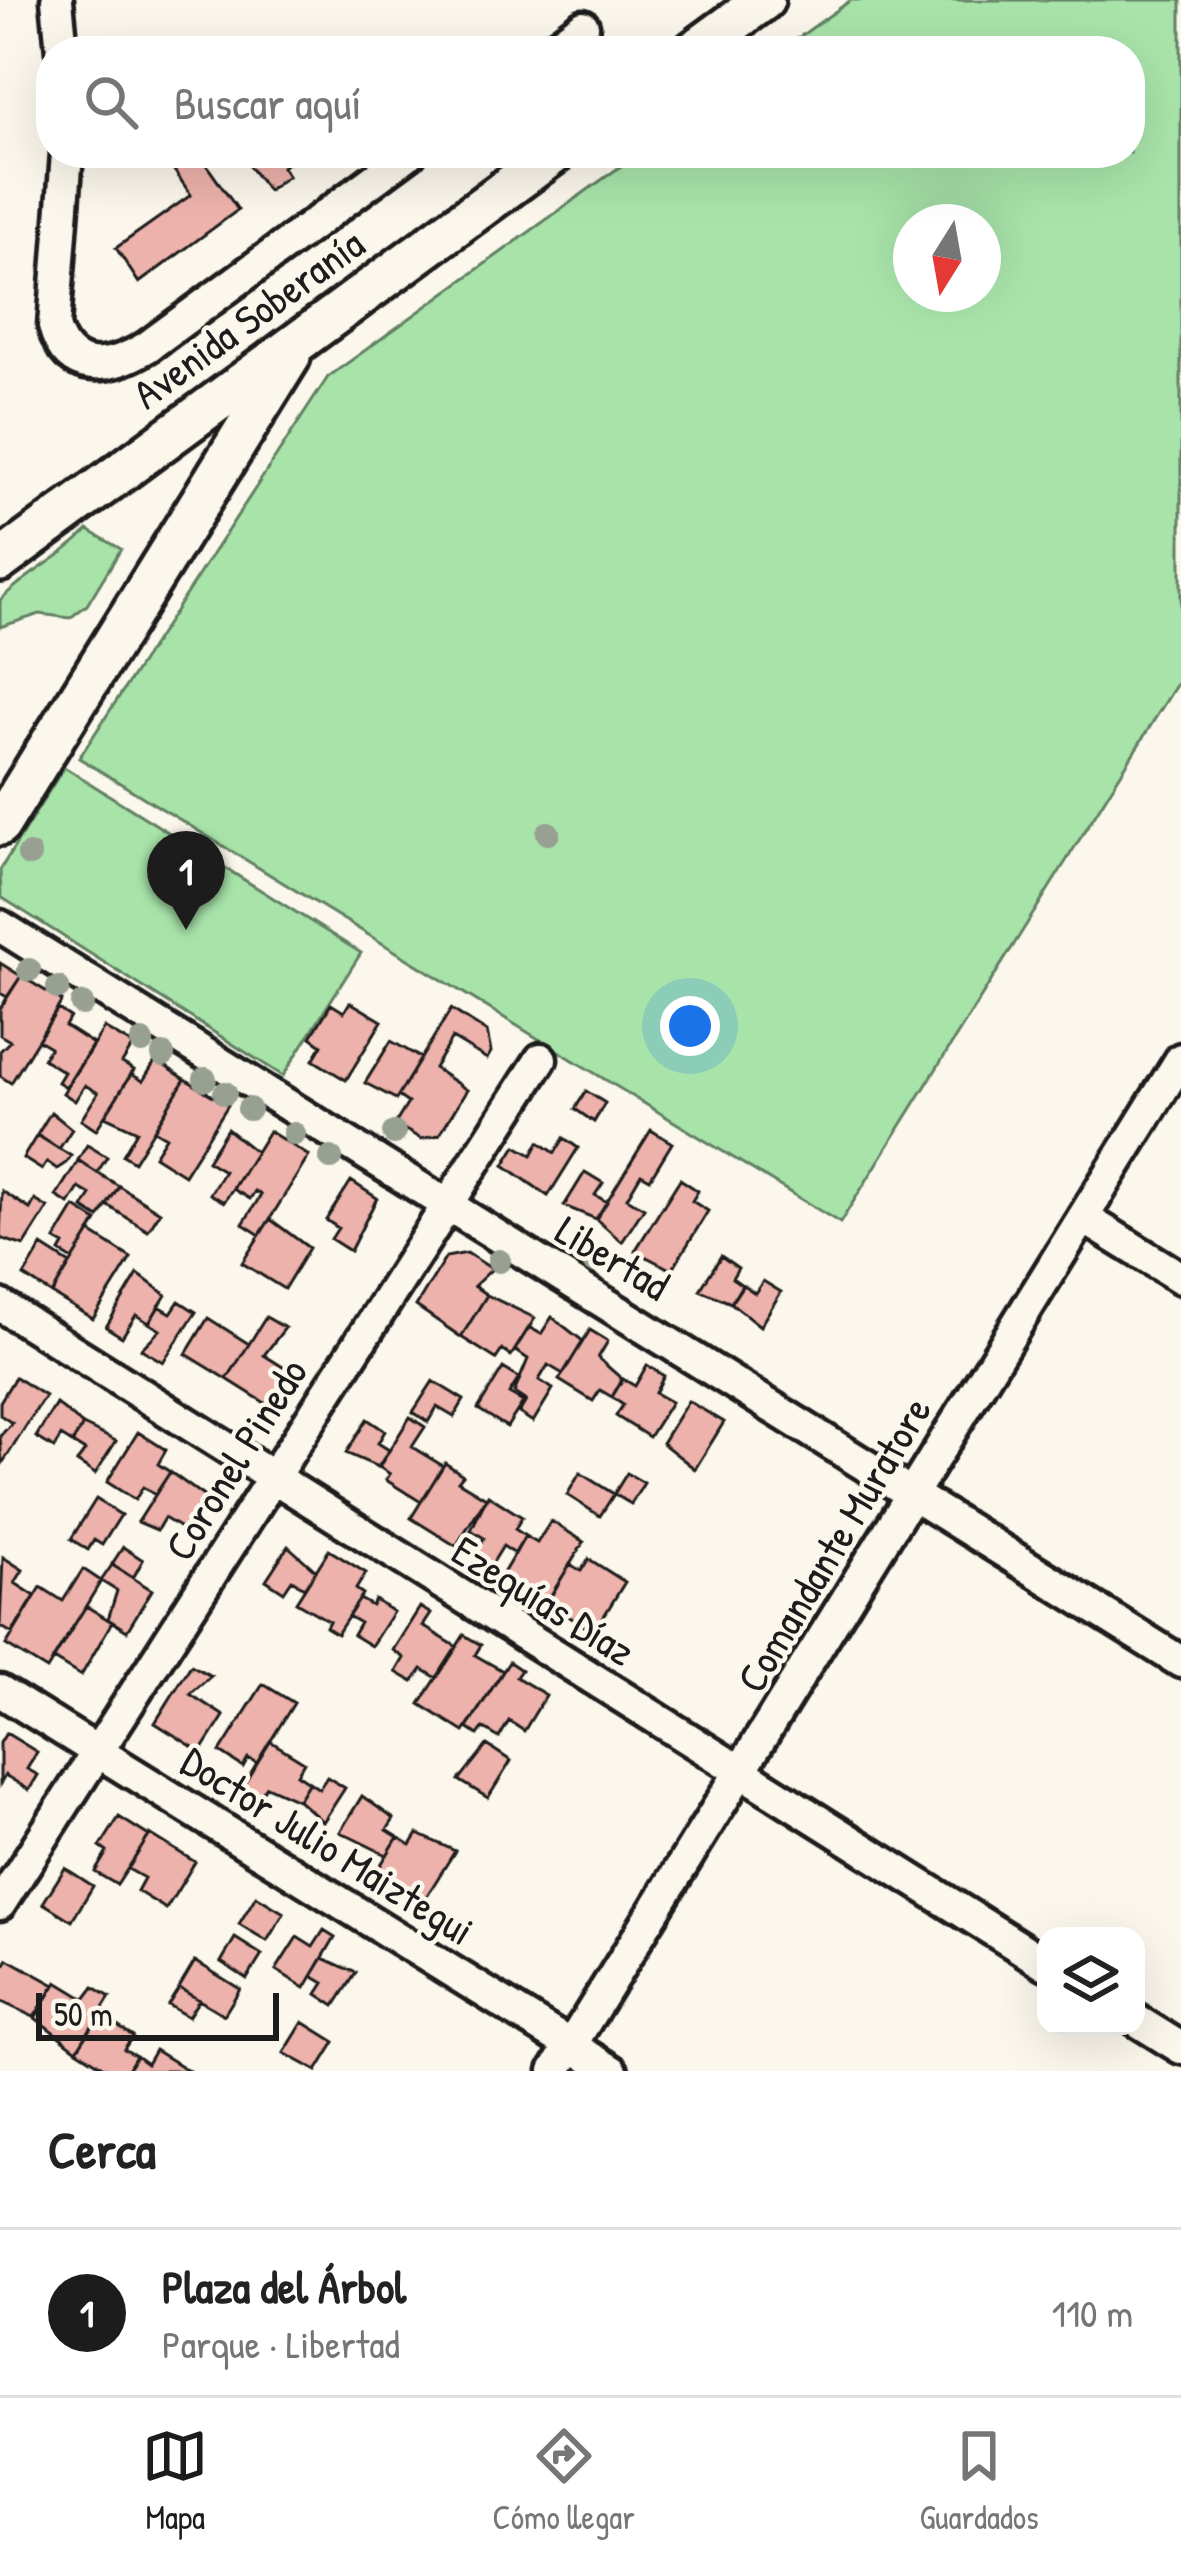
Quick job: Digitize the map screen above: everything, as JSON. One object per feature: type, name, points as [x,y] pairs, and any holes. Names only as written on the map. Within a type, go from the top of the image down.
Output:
[{"type":"street","points":[[57,0],[61,36]]},
{"type":"street","points":[[715,36],[764,0]]},
{"type":"street","points":[[569,36],[583,26]]},
{"type":"street","points":[[66,168],[54,326],[60,350],[80,364],[97,366],[123,362],[147,347],[390,168]]},
{"type":"street","name":"Avenida Soberanía","points":[[0,561],[534,168]]},
{"type":"street","points":[[0,824],[302,337]]},
{"type":"street","name":"Libertad","points":[[0,926],[1181,1662]]},
{"type":"street","name":"Coronel Pinedo","points":[[0,1904],[541,1059]]},
{"type":"street","name":"Comandante Muratore","points":[[563,2058],[1181,1059]]},
{"type":"street","points":[[1084,1217],[1181,1278]]},
{"type":"street","name":"Ezequías Díaz","points":[[0,1305],[1037,1958]]},
{"type":"street","name":"Doctor Julio Maiztegui","points":[[0,1690],[563,2058],[612,2071]]},
{"type":"street","points":[[1145,2026],[1181,2048]]},
{"type":"green space","points":[[851,0],[1181,0],[1181,677],[840,1223],[79,758],[328,377],[618,168],[1145,168],[1145,36],[801,36]]},
{"type":"green space","points":[[88,530],[121,549],[87,605],[70,618],[40,614],[0,627],[0,600]]},
{"type":"green space","points":[[64,767],[361,953],[283,1076],[1,897],[0,870]]},
{"type":"building","points":[[172,168],[209,168],[238,210],[139,283],[116,248],[191,195]]},
{"type":"building","points":[[250,168],[283,168],[288,176],[268,191]]},
{"type":"building","points":[[0,963],[21,976],[7,997],[0,993]]},
{"type":"building","points":[[21,976],[62,1001],[11,1083],[0,1076],[0,1051],[10,1041],[0,1035],[0,1009]]},
{"type":"building","points":[[350,1002],[382,1021],[346,1080],[313,1060],[322,1045],[311,1037],[331,1004],[344,1012]]},
{"type":"building","points":[[58,1009],[70,1017],[65,1026],[93,1044],[66,1087],[58,1082],[64,1072],[43,1059],[50,1047],[38,1040]]},
{"type":"building","points":[[451,1009],[487,1032],[491,1052],[487,1059],[452,1038],[434,1068],[467,1090],[439,1135],[421,1139],[395,1124],[408,1103],[398,1096]]},
{"type":"building","points":[[104,1028],[133,1045],[122,1063],[134,1070],[96,1130],[81,1120],[98,1093],[85,1085],[75,1101],[63,1093]]},
{"type":"building","points":[[391,1041],[421,1058],[396,1099],[365,1083]]},
{"type":"building","points":[[156,1060],[185,1079],[134,1162],[123,1155],[137,1131],[105,1116],[131,1074],[143,1081]]},
{"type":"building","points":[[185,1079],[228,1105],[184,1175],[154,1156],[166,1137],[154,1130]]},
{"type":"building","points":[[586,1091],[605,1103],[594,1122],[575,1109]]},
{"type":"building","points":[[51,1112],[72,1129],[59,1149],[37,1135]]},
{"type":"building","points":[[227,1129],[256,1152],[224,1202],[210,1194],[224,1171],[207,1161]]},
{"type":"building","points":[[651,1130],[672,1143],[650,1179],[641,1174],[627,1198],[644,1208],[622,1242],[596,1219]]},
{"type":"building","points":[[269,1131],[309,1156],[260,1235],[243,1224],[261,1195],[255,1191],[250,1199],[233,1189]]},
{"type":"building","points":[[37,1135],[71,1156],[66,1163],[57,1169],[47,1162],[42,1170],[23,1158]]},
{"type":"building","points":[[564,1138],[578,1148],[548,1196],[504,1165],[516,1146],[532,1155],[539,1142],[555,1153]]},
{"type":"building","points":[[87,1145],[107,1157],[97,1173],[78,1160]]},
{"type":"building","points":[[78,1161],[119,1186],[99,1218],[83,1208],[91,1195],[79,1188],[69,1204],[56,1196]]},
{"type":"building","points":[[585,1172],[603,1183],[595,1195],[607,1202],[596,1219],[564,1206]]},
{"type":"building","points":[[680,1179],[698,1191],[692,1201],[708,1211],[672,1270],[635,1251]]},
{"type":"building","points":[[351,1181],[377,1198],[350,1251],[331,1239],[338,1228],[326,1220]]},
{"type":"building","points":[[119,1186],[160,1212],[148,1231],[107,1205]]},
{"type":"building","points":[[2,1191],[30,1209],[35,1200],[48,1208],[24,1246],[0,1238]]},
{"type":"building","points":[[75,1207],[97,1221],[73,1260],[60,1252],[64,1245],[55,1240]]},
{"type":"building","points":[[270,1219],[309,1248],[284,1289],[242,1263]]},
{"type":"building","points":[[90,1232],[131,1258],[93,1319],[52,1294]]},
{"type":"building","points":[[42,1246],[70,1264],[52,1294],[24,1276]]},
{"type":"building","points":[[467,1253],[492,1269],[474,1286],[487,1295],[461,1337],[416,1306],[446,1257]]},
{"type":"building","points":[[721,1256],[738,1268],[732,1278],[742,1285],[731,1303],[700,1290]]},
{"type":"building","points":[[138,1274],[166,1295],[149,1323],[136,1315],[122,1337],[106,1327]]},
{"type":"building","points":[[763,1281],[781,1292],[760,1326],[731,1303],[743,1285],[755,1293]]},
{"type":"building","points":[[487,1295],[535,1318],[511,1356],[502,1350],[496,1359],[461,1337]]},
{"type":"building","points":[[179,1301],[196,1312],[163,1362],[141,1349],[160,1330],[149,1323],[159,1306],[171,1313]]},
{"type":"building","points":[[266,1317],[285,1328],[264,1355],[294,1374],[273,1408],[227,1379]]},
{"type":"building","points":[[552,1317],[583,1341],[563,1374],[548,1365],[539,1380],[553,1389],[533,1422],[519,1413],[526,1401],[514,1393],[528,1359],[515,1350],[529,1327],[541,1334]]},
{"type":"building","points":[[208,1318],[249,1344],[227,1379],[186,1354]]},
{"type":"building","points":[[590,1330],[608,1341],[598,1358],[622,1379],[612,1397],[600,1390],[593,1401],[559,1380]]},
{"type":"building","points":[[647,1365],[664,1376],[655,1393],[671,1402],[649,1437],[616,1416],[623,1405],[612,1397],[623,1379],[635,1386]]},
{"type":"building","points":[[503,1368],[519,1378],[509,1394],[523,1402],[507,1427],[478,1409]]},
{"type":"building","points":[[15,1377],[45,1396],[2,1464],[0,1436],[12,1423],[0,1415],[0,1402]]},
{"type":"building","points":[[433,1381],[464,1400],[454,1417],[437,1407],[428,1422],[413,1412]]},
{"type":"building","points":[[688,1401],[724,1422],[695,1469],[662,1443]]},
{"type":"building","points":[[56,1404],[83,1425],[72,1443],[61,1436],[54,1448],[36,1437]]},
{"type":"building","points":[[410,1417],[425,1427],[412,1447],[443,1466],[421,1502],[386,1480],[390,1474],[379,1467]]},
{"type":"building","points":[[367,1419],[385,1431],[378,1443],[389,1450],[378,1467],[346,1453]]},
{"type":"building","points":[[83,1425],[116,1441],[95,1474],[77,1462],[85,1451],[72,1443]]},
{"type":"building","points":[[138,1432],[166,1450],[158,1464],[170,1472],[155,1495],[143,1487],[135,1500],[107,1482]]},
{"type":"building","points":[[445,1463],[463,1475],[458,1481],[486,1498],[456,1546],[411,1518]]},
{"type":"building","points":[[170,1472],[209,1500],[189,1533],[164,1518],[157,1530],[138,1522]]},
{"type":"building","points":[[580,1473],[614,1494],[600,1516],[567,1495]]},
{"type":"building","points":[[627,1473],[644,1483],[631,1504],[614,1494]]},
{"type":"building","points":[[488,1495],[522,1517],[515,1529],[525,1536],[515,1554],[503,1546],[490,1567],[473,1556],[484,1538],[471,1530]]},
{"type":"building","points":[[96,1499],[121,1515],[102,1545],[94,1540],[88,1550],[71,1539]]},
{"type":"building","points":[[551,1521],[584,1542],[546,1603],[502,1575],[525,1536],[537,1543]]},
{"type":"building","points":[[288,1546],[316,1571],[304,1588],[292,1580],[284,1592],[266,1580]]},
{"type":"building","points":[[123,1547],[143,1560],[133,1578],[112,1564]]},
{"type":"building","points":[[329,1550],[366,1573],[356,1589],[363,1594],[337,1634],[326,1627],[329,1621],[296,1602]]},
{"type":"building","points":[[3,1557],[23,1570],[15,1583],[35,1596],[12,1633],[0,1626]]},
{"type":"building","points":[[589,1559],[625,1582],[594,1632],[547,1603],[570,1564],[581,1571]]},
{"type":"building","points":[[112,1565],[152,1590],[127,1631],[108,1619],[117,1591],[101,1581]]},
{"type":"building","points":[[83,1569],[101,1581],[47,1670],[6,1645],[41,1587],[63,1601]]},
{"type":"building","points":[[360,1599],[372,1606],[375,1600],[393,1612],[371,1646],[353,1635],[360,1623],[348,1616]]},
{"type":"building","points":[[86,1606],[112,1622],[81,1676],[53,1659]]},
{"type":"building","points":[[420,1607],[431,1614],[423,1626],[457,1647],[437,1678],[422,1669],[413,1682],[396,1672],[404,1658],[393,1650]]},
{"type":"building","points":[[464,1635],[481,1645],[475,1655],[503,1671],[464,1732],[420,1704]]},
{"type":"building","points":[[509,1662],[521,1670],[516,1677],[546,1695],[524,1731],[509,1721],[499,1738],[483,1728],[478,1735],[467,1728]]},
{"type":"building","points":[[191,1665],[211,1676],[190,1694],[224,1716],[201,1752],[155,1723]]},
{"type":"building","points":[[263,1684],[294,1703],[257,1763],[248,1758],[243,1767],[220,1752]]},
{"type":"building","points":[[6,1733],[37,1752],[27,1769],[38,1775],[29,1790],[5,1775],[0,1784],[0,1743]]},
{"type":"building","points":[[270,1741],[304,1762],[297,1774],[309,1782],[298,1800],[266,1786],[256,1802],[240,1791]]},
{"type":"building","points":[[487,1745],[511,1761],[488,1798],[459,1780]]},
{"type":"building","points":[[327,1777],[345,1788],[323,1822],[298,1800],[309,1782],[319,1789]]},
{"type":"building","points":[[362,1796],[394,1819],[387,1830],[398,1837],[387,1855],[340,1832]]},
{"type":"building","points":[[119,1817],[149,1836],[117,1885],[95,1872],[107,1852],[100,1847]]},
{"type":"building","points":[[150,1834],[195,1862],[166,1909],[137,1891],[144,1878],[128,1869]]},
{"type":"building","points":[[418,1834],[455,1851],[421,1905],[374,1876],[398,1837],[411,1845]]},
{"type":"building","points":[[65,1868],[93,1886],[72,1921],[43,1903]]},
{"type":"building","points":[[256,1896],[284,1913],[267,1941],[239,1924]]},
{"type":"building","points":[[324,1930],[335,1937],[305,1988],[276,1970],[297,1937],[313,1947]]},
{"type":"building","points":[[235,1938],[262,1955],[247,1979],[221,1962]]},
{"type":"building","points":[[323,1958],[356,1973],[335,2006],[317,1994],[324,1983],[312,1976]]},
{"type":"building","points":[[8,1959],[55,1985],[34,2017],[0,2001],[0,1972]]},
{"type":"building","points":[[195,1961],[240,1989],[224,2015],[179,1988]]},
{"type":"building","points":[[57,1982],[85,1999],[94,1987],[110,1997],[77,2050],[35,2018]]},
{"type":"building","points":[[179,1988],[199,2000],[188,2017],[168,2005]]},
{"type":"building","points":[[100,2015],[133,2036],[124,2049],[136,2056],[127,2071],[110,2071],[77,2050]]},
{"type":"building","points":[[303,2022],[335,2042],[317,2071],[284,2053]]},
{"type":"building","points":[[155,2050],[189,2071],[127,2071],[136,2056],[147,2064]]},
{"type":"place","name":"Plaza del Árbol","points":[[186,930]]}]
